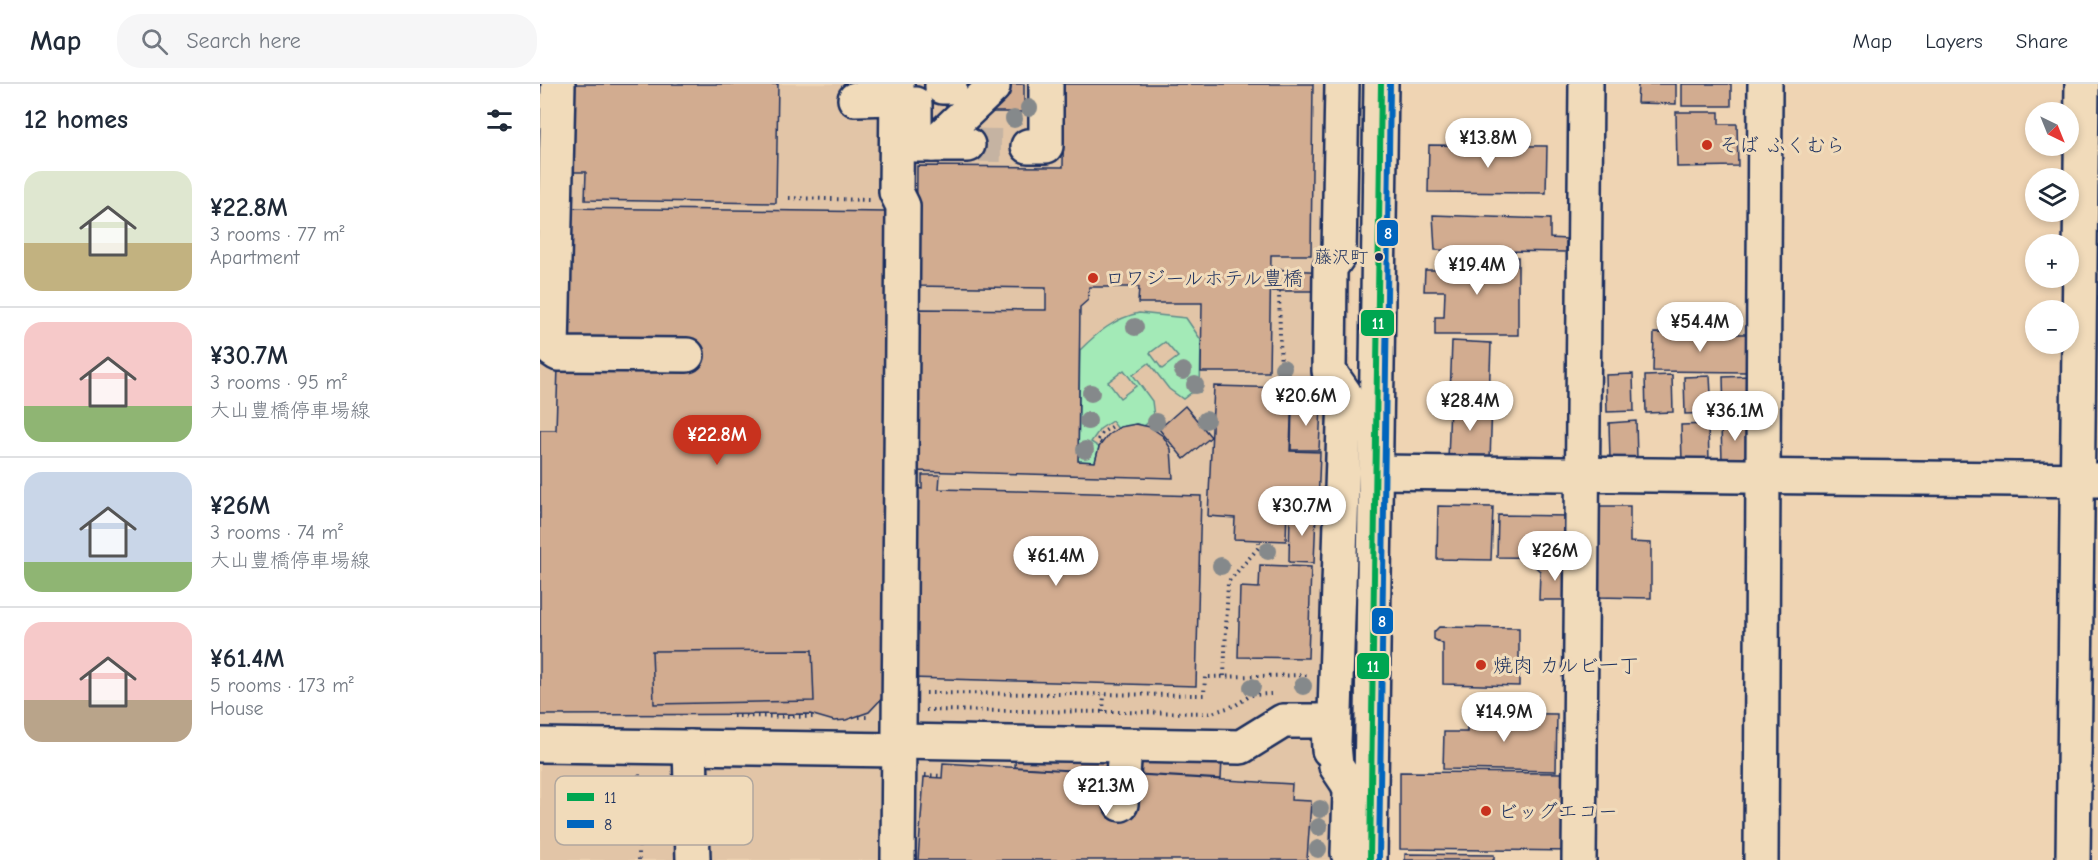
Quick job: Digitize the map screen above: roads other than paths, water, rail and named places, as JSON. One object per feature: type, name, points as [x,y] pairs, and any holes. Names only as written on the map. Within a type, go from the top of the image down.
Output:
[{"type":"street","points":[[540,84],[540,89]]},
{"type":"street","points":[[558,84],[552,363],[687,367]]},
{"type":"street","points":[[1028,146],[1046,146],[1046,84]]},
{"type":"street","points":[[1342,84],[1339,255],[1330,268],[1329,371],[1345,394],[1335,709],[1336,766],[1348,784],[1348,853],[1355,860]]},
{"type":"street","points":[[1370,860],[1381,84]]},
{"type":"street","points":[[1579,860],[1586,84]]},
{"type":"street","points":[[1761,860],[1765,84]]},
{"type":"street","points":[[2073,860],[2087,479],[2082,84]]},
{"type":"street","points":[[933,145],[993,87]]},
{"type":"street","points":[[903,89],[915,145],[968,145]]},
{"type":"street","points":[[855,99],[903,89]]},
{"type":"street","points":[[898,860],[903,206],[896,192],[903,89]]},
{"type":"street","points":[[1376,472],[2087,479]]},
{"type":"street","points":[[540,745],[690,747],[899,732],[1223,731],[1231,729],[1259,711],[1275,708],[1335,709]]},
{"type":"street","points":[[899,732],[1123,767],[1231,756],[1283,721],[1328,721],[1329,774],[1338,786],[1340,860]]},
{"type":"street","points":[[690,747],[691,776]]},
{"type":"street","points":[[693,845],[693,860]]},
{"type":"tunnel","points":[[968,145],[1028,146]]},
{"type":"place","name":"そば ふくむら","points":[[1707,145]]},
{"type":"place","name":"藤沢町","points":[[1379,257]]},
{"type":"place","name":"ロワジールホテル豊橋","points":[[1093,278]]},
{"type":"place","name":"焼肉 カルビ一丁","points":[[1481,665]]},
{"type":"place","name":"ビッグエコー","points":[[1486,811]]}]
